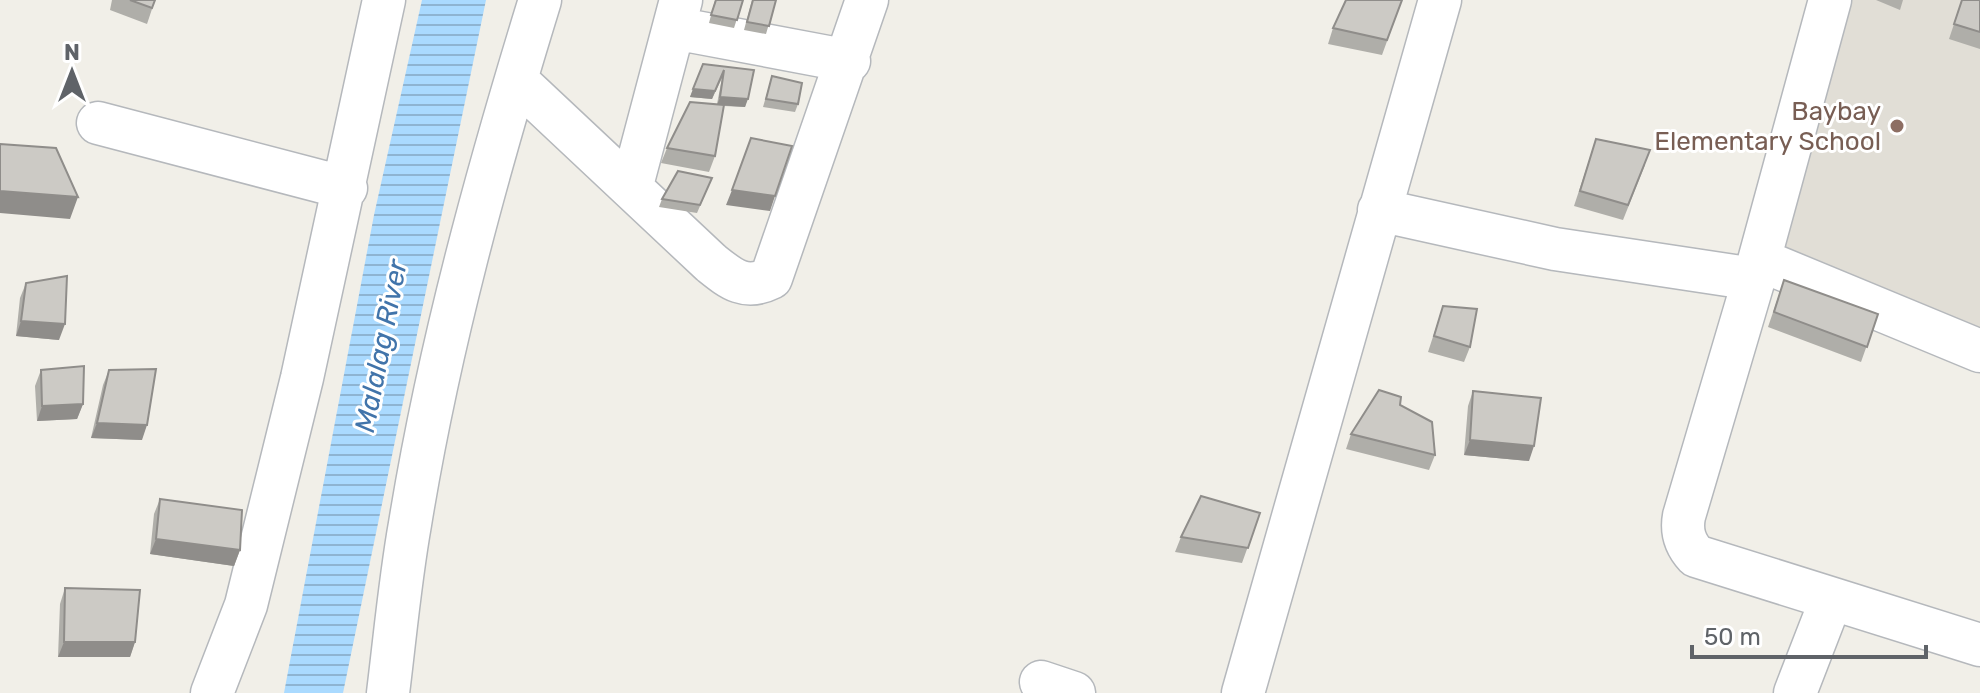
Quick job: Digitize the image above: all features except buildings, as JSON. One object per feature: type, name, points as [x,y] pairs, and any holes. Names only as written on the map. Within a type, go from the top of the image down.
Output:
[{"type":"street","points":[[212,693],[246,605],[346,188],[384,0]]},
{"type":"street","points":[[388,693],[409,525],[440,368],[475,216],[540,0]]},
{"type":"street","points":[[516,80],[734,281],[759,284],[771,278],[849,61],[867,0]]},
{"type":"street","points":[[1243,693],[1440,0]]},
{"type":"street","points":[[1830,0],[1757,269],[1684,516],[1683,532],[1696,556],[1980,645]]},
{"type":"street","points":[[632,185],[678,14],[849,61]]},
{"type":"street","points":[[98,123],[346,188]]},
{"type":"street","points":[[1379,210],[1555,249],[1757,269],[1980,351]]},
{"type":"street","points":[[1795,693],[1831,600]]},
{"type":"shaded area","name":"Baybay Elementary School","points":[[1850,0],[1980,0],[1980,334],[1776,252]]},
{"type":"water","name":"Malalag River","points":[[422,0],[486,0],[343,693],[284,693],[374,215]]},
{"type":"place","name":"Baybay Elementary School","points":[[1897,126]]}]
